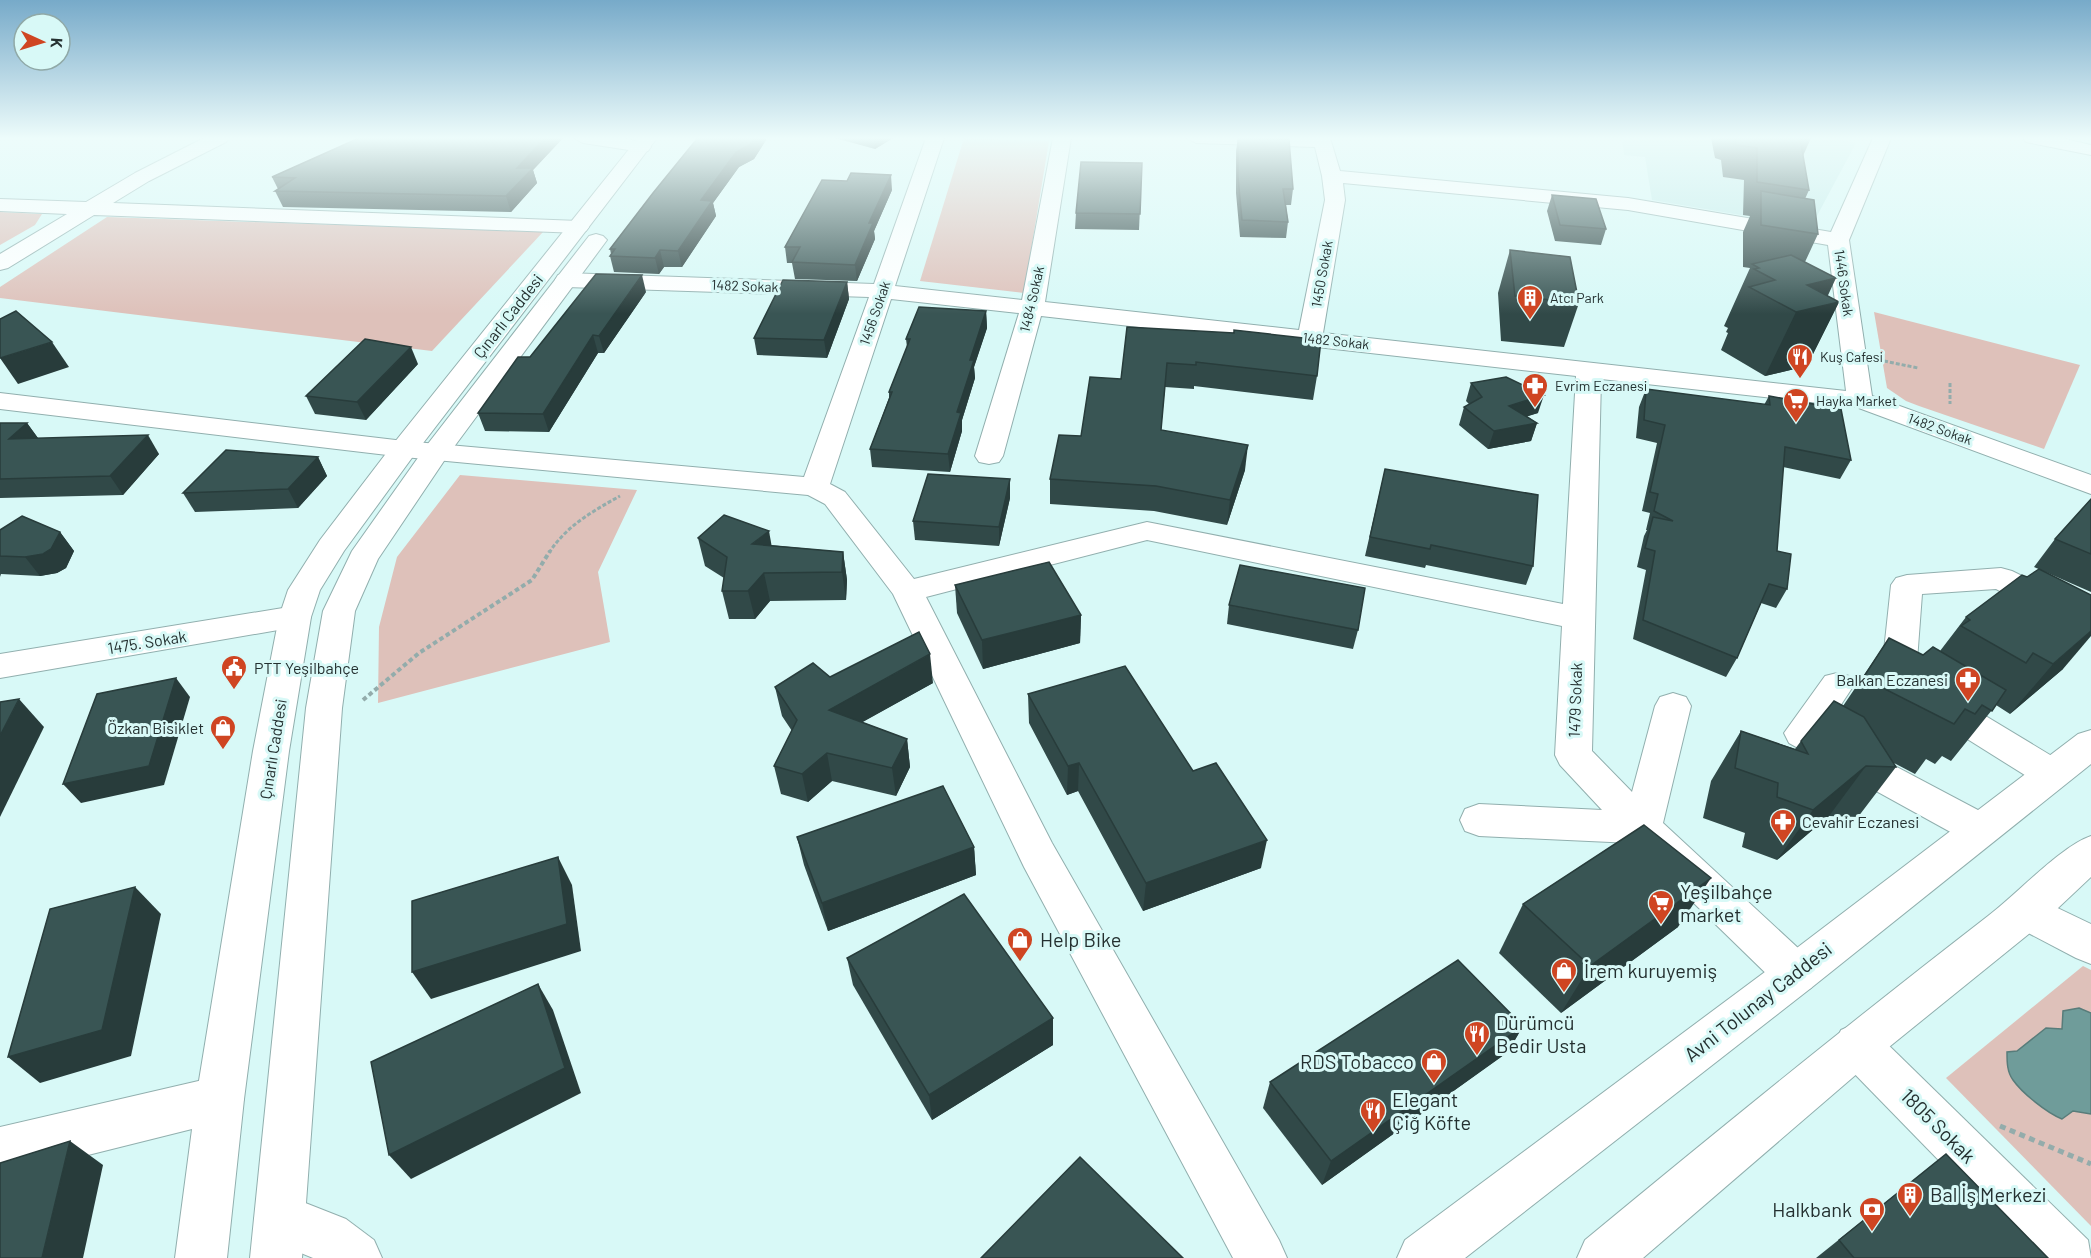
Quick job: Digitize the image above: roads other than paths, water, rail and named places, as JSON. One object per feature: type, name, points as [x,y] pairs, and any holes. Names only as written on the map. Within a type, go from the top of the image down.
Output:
[{"type":"street","points":[[0,263],[111,197]]},
{"type":"street","name":"Çınarlı Caddesi","points":[[278,1238],[322,719],[339,611],[363,558],[421,450],[579,227],[605,197]]},
{"type":"street","name":"Çınarlı Caddesi","points":[[201,1258],[220,1099],[271,751],[295,617],[304,590],[331,547],[421,450],[566,280],[619,197]]},
{"type":"street","name":"1456 Sokak","points":[[814,488],[915,197]]},
{"type":"street","name":"1484 Sokak","points":[[989,456],[1032,308],[1052,197]]},
{"type":"street","name":"1450 Sokak","points":[[1310,339],[1334,197]]},
{"type":"street","points":[[1551,197],[1628,204],[1838,240]]},
{"type":"street","name":"1446 Sokak","points":[[1857,197],[1838,240],[1860,400]]},
{"type":"street","points":[[0,205],[579,227]]},
{"type":"street","name":"1482 Sokak","points":[[566,280],[883,291],[1860,400],[2091,485]]},
{"type":"street","name":"1479 Sokak","points":[[1589,370],[1573,754],[1642,828],[1796,974]]},
{"type":"street","points":[[0,401],[421,450],[814,488],[835,498],[907,591],[1038,855],[1260,1258]]},
{"type":"street","points":[[907,591],[1147,531],[1577,618]]},
{"type":"street","points":[[2052,774],[1898,679],[1907,585],[2001,578],[2091,624]]},
{"type":"street","name":"1475. Sokak","points":[[0,666],[295,617]]},
{"type":"street","points":[[1837,685],[1802,733],[1979,829]]},
{"type":"street","points":[[1479,820],[1642,828],[1673,706]]},
{"type":"street","name":"Avni Tolunay Caddesi","points":[[1423,1258],[1796,974],[1979,829],[2091,744]]},
{"type":"street","points":[[1603,1258],[1857,1045],[2026,911],[2091,852]]},
{"type":"street","points":[[2026,911],[2091,945]]},
{"type":"street","name":"1805 Sokak","points":[[1857,1045],[2070,1258]]},
{"type":"street","points":[[0,1152],[220,1099]]},
{"type":"street","points":[[278,1238],[328,1237],[356,1258]]},
{"type":"place","name":"Atcı Park","points":[[1530,321]]},
{"type":"place","name":"Kuş Cafesi","points":[[1800,380]]},
{"type":"place","name":"Evrim Eczanesi","points":[[1535,409]]},
{"type":"place","name":"Hayka Market","points":[[1796,424]]},
{"type":"place","name":"PTT Yeşilbahçe","points":[[234,691]]},
{"type":"place","name":"Balkan Eczanesi","points":[[1968,703]]},
{"type":"place","name":"Özkan Bisiklet","points":[[223,751]]},
{"type":"place","name":"Cevahir Eczanesi","points":[[1783,845]]},
{"type":"place","name":"Yeşilbahçe market","points":[[1661,926]]},
{"type":"place","name":"Help Bike","points":[[1020,963]]},
{"type":"place","name":"İrem kuruyemiş","points":[[1564,994]]},
{"type":"place","name":"Dürümcü Bedir Usta","points":[[1477,1057]]},
{"type":"place","name":"RDS Tobacco","points":[[1434,1085]]},
{"type":"place","name":"Elegant Çiğ Köfte","points":[[1373,1134]]},
{"type":"place","name":"Bal İş Merkezi","points":[[1910,1218]]},
{"type":"place","name":"Halkbank","points":[[1872,1233]]}]
